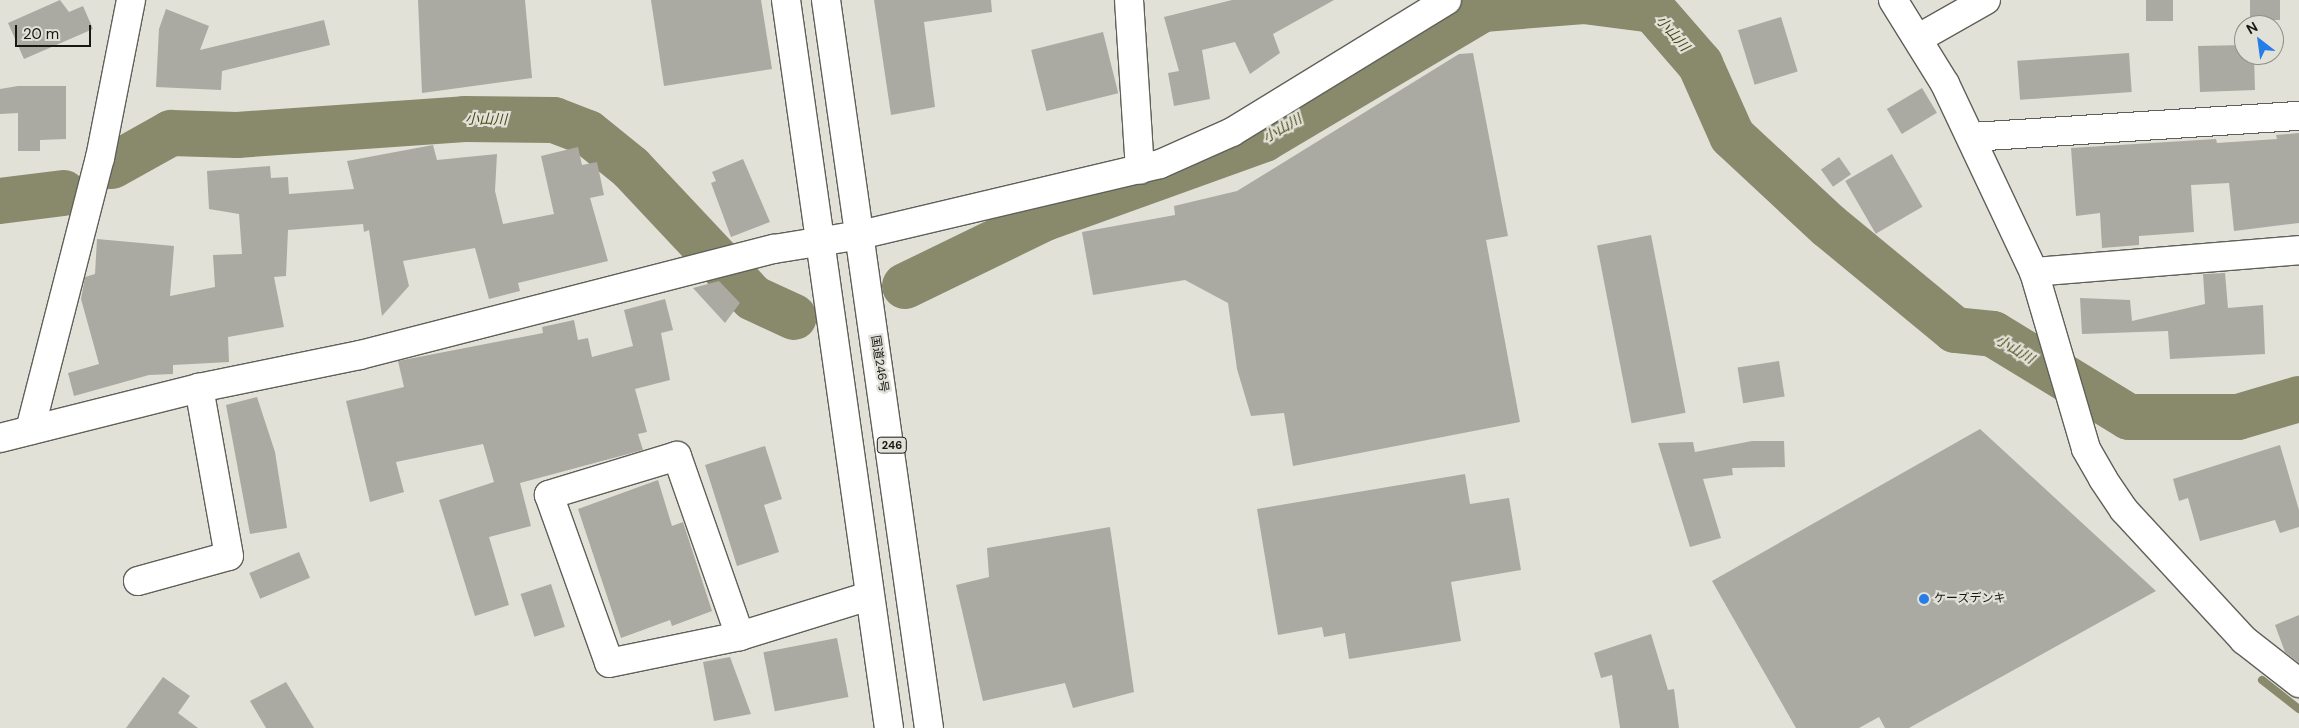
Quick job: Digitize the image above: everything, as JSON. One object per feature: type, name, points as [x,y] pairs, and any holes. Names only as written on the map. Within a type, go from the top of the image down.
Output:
[{"type":"main road","points":[[30,430],[100,158],[131,0]]},
{"type":"main road","points":[[786,0],[889,728]]},
{"type":"main road","name":"国道246号","points":[[826,0],[930,728]]},
{"type":"main road","points":[[1129,0],[1140,170]]},
{"type":"main road","points":[[0,438],[199,388],[360,355],[730,260],[819,241],[860,235],[1140,170],[1232,132],[1447,0]]},
{"type":"main road","points":[[1893,0],[1919,38],[1972,137],[2034,272],[2086,449],[2124,510],[2244,640],[2299,683]]},
{"type":"main road","points":[[1919,38],[1986,0]]},
{"type":"main road","points":[[1972,137],[2299,116]]},
{"type":"main road","points":[[2034,272],[2299,250]]},
{"type":"main road","points":[[138,581],[229,556],[199,388]]},
{"type":"main road","points":[[740,636],[677,456],[549,495],[609,663],[740,636],[869,596]]},
{"type":"green space","points":[[2299,377],[2299,393],[2227,403]]},
{"type":"building","points":[[60,0],[69,12],[83,6],[93,29],[24,59],[8,23]]},
{"type":"building","points":[[418,0],[525,0],[532,78],[422,93]]},
{"type":"building","points":[[651,0],[761,0],[772,69],[664,86]]},
{"type":"building","points":[[874,0],[991,0],[992,12],[924,22],[935,107],[891,115]]},
{"type":"building","points":[[1232,0],[1334,0],[1273,34],[1280,53],[1250,74],[1235,42],[1202,50],[1210,99],[1174,106],[1168,73],[1179,71],[1164,17]]},
{"type":"building","points":[[2146,0],[2173,0],[2173,21],[2146,21]]},
{"type":"building","points":[[2250,0],[2280,0],[2280,15],[2250,15]]},
{"type":"building","points":[[166,9],[209,26],[200,50],[324,20],[330,45],[222,71],[221,90],[156,87],[159,29]]},
{"type":"building","points":[[1781,17],[1798,72],[1755,85],[1738,30]]},
{"type":"building","points":[[1103,32],[1118,93],[1046,111],[1031,50]]},
{"type":"building","points":[[2234,45],[2234,65],[2254,65],[2255,90],[2200,92],[2198,46]]},
{"type":"building","points":[[1473,53],[1508,236],[1486,240],[1520,422],[1293,466],[1284,413],[1251,416],[1237,369],[1228,303],[1185,280],[1093,295],[1082,232],[1175,215],[1174,206],[1237,191],[1459,54]]},
{"type":"building","points":[[2129,53],[2132,92],[2020,100],[2017,61]]},
{"type":"building","points":[[18,86],[66,86],[66,139],[40,140],[40,151],[18,151],[18,113],[0,114],[0,89]]},
{"type":"building","points":[[1922,88],[1937,113],[1902,134],[1887,109]]},
{"type":"building","points":[[2299,133],[2299,223],[2234,231],[2229,183],[2191,185],[2194,232],[2139,236],[2139,245],[2102,248],[2100,213],[2076,216],[2071,148],[2216,139],[2217,143],[2277,139],[2276,135]]},
{"type":"building","points":[[433,145],[437,160],[497,154],[495,191],[503,224],[554,214],[541,156],[578,147],[582,165],[597,162],[604,195],[590,198],[608,261],[518,283],[520,291],[489,299],[475,248],[403,261],[409,286],[382,316],[369,230],[364,232],[363,224],[288,230],[286,276],[274,277],[284,327],[228,337],[229,362],[173,365],[173,374],[149,375],[74,396],[68,373],[99,364],[81,299],[85,277],[95,274],[97,239],[174,246],[170,296],[215,287],[213,255],[242,254],[239,214],[209,209],[207,171],[270,166],[271,178],[288,177],[289,194],[354,189],[347,161]]},
{"type":"building","points":[[1892,154],[1922,207],[1876,234],[1845,181]]},
{"type":"building","points":[[1839,157],[1851,174],[1833,187],[1821,170]]},
{"type":"building","points":[[743,159],[770,222],[731,237],[711,183],[716,181],[712,172]]},
{"type":"building","points":[[1651,235],[1686,413],[1632,423],[1597,245]]},
{"type":"building","points":[[2225,273],[2228,308],[2263,305],[2265,354],[2170,359],[2168,331],[2082,334],[2080,298],[2130,300],[2132,321],[2205,304],[2203,274]]},
{"type":"building","points":[[719,281],[740,303],[725,323],[693,288]]},
{"type":"building","points":[[665,299],[673,330],[661,333],[670,380],[635,389],[647,432],[638,434],[643,450],[520,483],[531,526],[489,537],[509,605],[475,616],[439,500],[494,482],[483,444],[396,462],[404,492],[370,502],[346,401],[404,387],[398,361],[543,333],[542,327],[574,320],[578,340],[588,338],[592,357],[633,346],[624,310]]},
{"type":"building","points":[[1779,361],[1785,397],[1743,403],[1738,368]]},
{"type":"building","points":[[257,397],[275,452],[287,528],[250,534],[226,405]]},
{"type":"building","points":[[1980,429],[2156,591],[1909,728],[1885,728],[1879,717],[1859,728],[1796,728],[1712,581]]},
{"type":"building","points":[[1752,441],[1784,441],[1785,467],[1732,468],[1733,475],[1703,479],[1721,538],[1690,547],[1658,443],[1693,442],[1695,452]]},
{"type":"building","points":[[2280,445],[2299,510],[2299,527],[2280,533],[2275,520],[2200,541],[2188,498],[2179,501],[2173,479]]},
{"type":"building","points":[[765,446],[782,499],[764,505],[779,552],[737,566],[705,465]]},
{"type":"building","points":[[1465,474],[1470,504],[1509,498],[1521,570],[1451,582],[1461,641],[1349,659],[1345,633],[1324,637],[1322,627],[1278,635],[1257,509]]},
{"type":"building","points":[[658,480],[672,526],[683,522],[712,611],[672,626],[670,620],[621,638],[578,509]]},
{"type":"building","points":[[1110,527],[1134,692],[1073,708],[1065,683],[983,701],[956,585],[989,577],[987,548]]},
{"type":"building","points":[[299,552],[310,578],[260,599],[249,573]]},
{"type":"building","points":[[551,584],[565,627],[534,637],[521,594]]},
{"type":"building","points":[[2299,615],[2299,663],[2285,652],[2275,625]]},
{"type":"building","points":[[1651,634],[1668,690],[1674,689],[1679,728],[1620,728],[1612,675],[1601,678],[1594,653]]},
{"type":"building","points":[[837,638],[848,697],[775,711],[763,652]]},
{"type":"building","points":[[730,657],[751,714],[714,721],[703,662]]},
{"type":"building","points":[[163,677],[190,696],[178,713],[198,728],[126,728]]},
{"type":"building","points":[[286,682],[314,728],[266,728],[250,701]]},
{"type":"waterway","points":[[1471,0],[1483,9]]},
{"type":"waterway","name":"小山川","points":[[905,286],[1045,218],[1264,139],[1483,9],[1584,1],[1653,10],[1700,64],[1732,136],[1829,226],[1955,330],[1993,334],[2129,417],[2238,417],[2299,399]]},
{"type":"waterway","name":"小山川","points":[[112,166],[171,133],[237,135],[464,119],[554,120],[588,133],[631,168],[753,298],[794,317]]},
{"type":"waterway","name":"小山川","points":[[0,201],[63,193]]},
{"type":"waterway","points":[[2262,680],[2299,709]]},
{"type":"place","name":"ケーズデンキ","points":[[1924,599]]}]
